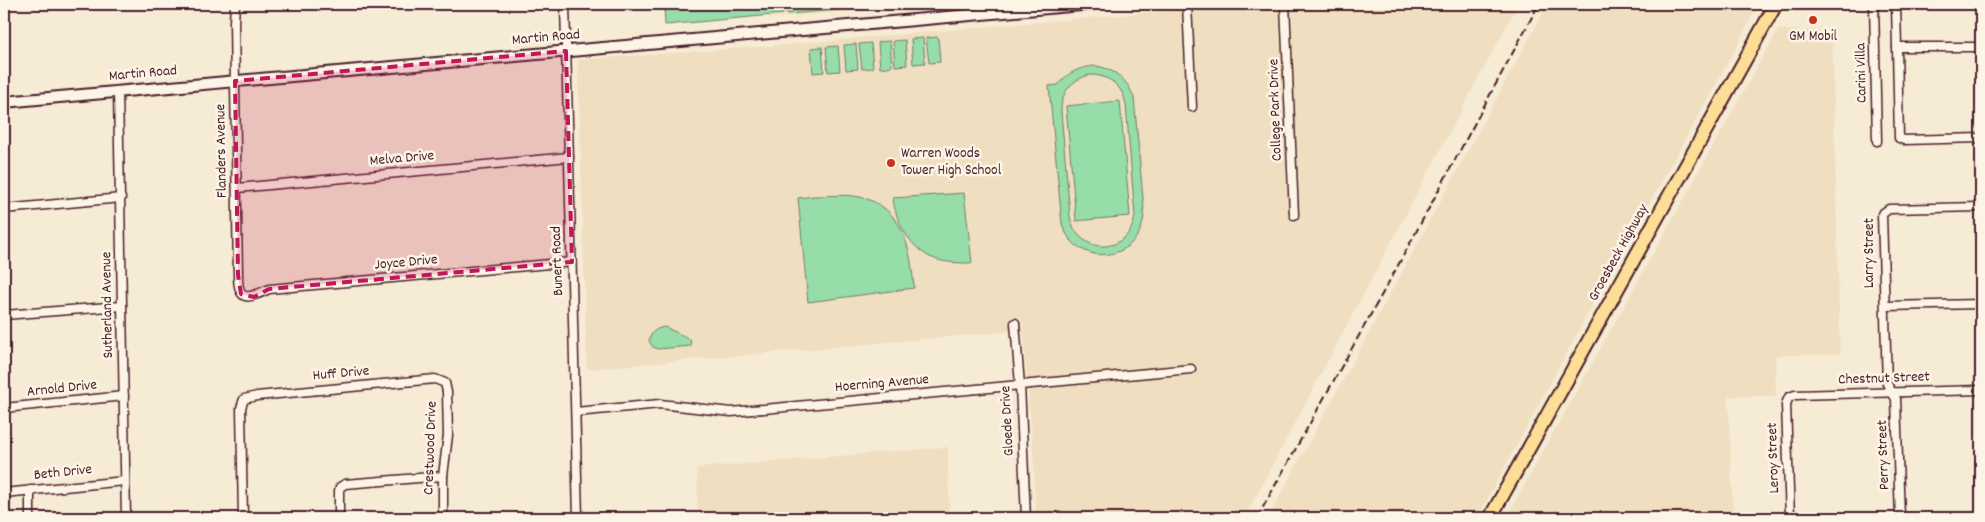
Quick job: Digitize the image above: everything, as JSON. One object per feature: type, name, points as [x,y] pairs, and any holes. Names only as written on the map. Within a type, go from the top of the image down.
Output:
[{"type":"main road","name":"Groesbeck Highway","points":[[1490,518],[1776,4]]},
{"type":"street","name":"Flanders Avenue","points":[[235,4],[238,282],[239,290],[245,296]]},
{"type":"street","name":"Bunert Road","points":[[565,4],[578,518]]},
{"type":"street","name":"Martin Road","points":[[4,102],[1092,4]]},
{"type":"street","points":[[1188,4],[1192,107]]},
{"type":"street","name":"College Park Drive","points":[[1285,4],[1294,215]]},
{"type":"street","name":"Carini Villa","points":[[1874,4],[1877,141]]},
{"type":"street","points":[[1896,4],[1899,138],[1904,140],[1981,138]]},
{"type":"street","points":[[1897,47],[1981,47]]},
{"type":"street","name":"Sutherland Avenue","points":[[118,91],[126,518]]},
{"type":"street","name":"Melva Drive","points":[[236,188],[569,157]]},
{"type":"street","points":[[4,209],[121,198]]},
{"type":"street","name":"Larry Street","points":[[1892,392],[1887,384],[1881,218],[1884,211],[1889,209],[1981,207]]},
{"type":"street","name":"Joyce Drive","points":[[245,296],[254,297],[269,289],[572,262]]},
{"type":"street","points":[[1885,306],[1981,304]]},
{"type":"street","points":[[4,315],[122,306]]},
{"type":"street","name":"Gloede Drive","points":[[1015,323],[1020,385],[1026,518]]},
{"type":"street","name":"Hoerning Avenue","points":[[576,412],[660,404],[731,412],[1191,369]]},
{"type":"street","name":"Huff Drive","points":[[243,518],[241,408],[244,399],[257,396],[429,379],[442,381]]},
{"type":"street","name":"Crestwood Drive","points":[[442,381],[446,386],[447,392],[448,434],[442,476],[443,518]]},
{"type":"street","name":"Chestnut Street","points":[[1789,397],[1795,395],[1981,390]]},
{"type":"street","name":"Perry Street","points":[[1892,392],[1896,399],[1900,518]]},
{"type":"street","name":"Arnold Drive","points":[[4,408],[124,396]]},
{"type":"street","name":"Leroy Street","points":[[1789,397],[1786,404],[1790,518]]},
{"type":"street","points":[[339,518],[339,491],[340,487],[345,484],[442,476]]},
{"type":"street","name":"Beth Drive","points":[[4,493],[126,481]]},
{"type":"street","points":[[30,490],[30,518]]},
{"type":"highlighted area","points":[[566,51],[572,262],[269,289],[254,297],[241,294],[238,275],[235,81]]},
{"type":"shaded area","points":[[769,4],[932,4],[769,18]]},
{"type":"shaded area","points":[[1245,4],[1518,4],[1244,518],[1036,518],[1033,448],[1022,320],[1011,321],[1012,331],[587,369],[578,60],[782,45]]},
{"type":"shaded area","points":[[1548,4],[1758,4],[1736,48],[1604,284],[1479,514],[1433,514],[1432,518],[1268,518]]},
{"type":"shaded area","points":[[1778,30],[1832,31],[1840,354],[1775,355],[1776,396],[1728,396],[1733,518],[1506,518]]},
{"type":"shaded area","points":[[948,447],[949,518],[698,518],[697,468]]},
{"type":"green space","points":[[664,4],[783,4],[783,14],[665,25]]},
{"type":"green space","points":[[787,4],[911,4],[787,14]]},
{"type":"green space","points":[[938,37],[940,62],[929,63],[926,38]]},
{"type":"green space","points":[[923,38],[925,63],[913,64],[911,39]]},
{"type":"green space","points":[[905,40],[907,65],[895,66],[893,41]]},
{"type":"green space","points":[[890,41],[892,66],[880,68],[878,42]]},
{"type":"green space","points":[[871,43],[873,68],[862,69],[859,44]]},
{"type":"green space","points":[[856,44],[858,69],[846,70],[844,45]]},
{"type":"green space","points":[[838,46],[840,71],[828,72],[826,47]]},
{"type":"green space","points":[[822,47],[824,72],[813,73],[811,48]]},
{"type":"green space","points":[[1090,67],[1103,67],[1120,76],[1134,98],[1144,210],[1141,227],[1134,240],[1123,249],[1109,254],[1095,254],[1082,249],[1070,239],[1062,224],[1049,86],[1058,85],[1070,74]],"holes":[[[1090,75],[1109,79],[1114,83],[1122,92],[1126,105],[1135,216],[1131,229],[1123,238],[1114,244],[1103,246],[1092,244],[1082,238],[1075,229],[1070,216],[1061,111],[1065,92],[1073,83]]]},
{"type":"green space","points":[[1120,101],[1130,216],[1076,221],[1066,106]]},
{"type":"green space","points":[[964,193],[972,263],[945,262],[930,257],[922,252],[904,232],[894,206],[893,198]]},
{"type":"green space","points":[[843,195],[860,197],[875,202],[887,210],[896,220],[907,245],[914,288],[808,302],[798,198]]},
{"type":"green space","points":[[665,327],[690,339],[691,346],[658,349],[653,347],[649,341],[651,335],[657,329]]},
{"type":"railway","points":[[1257,518],[1395,271],[1539,4]]},
{"type":"place","name":"GM Mobil","points":[[1813,20]]},
{"type":"place","name":"Warren Woods Tower High School","points":[[891,163]]}]
